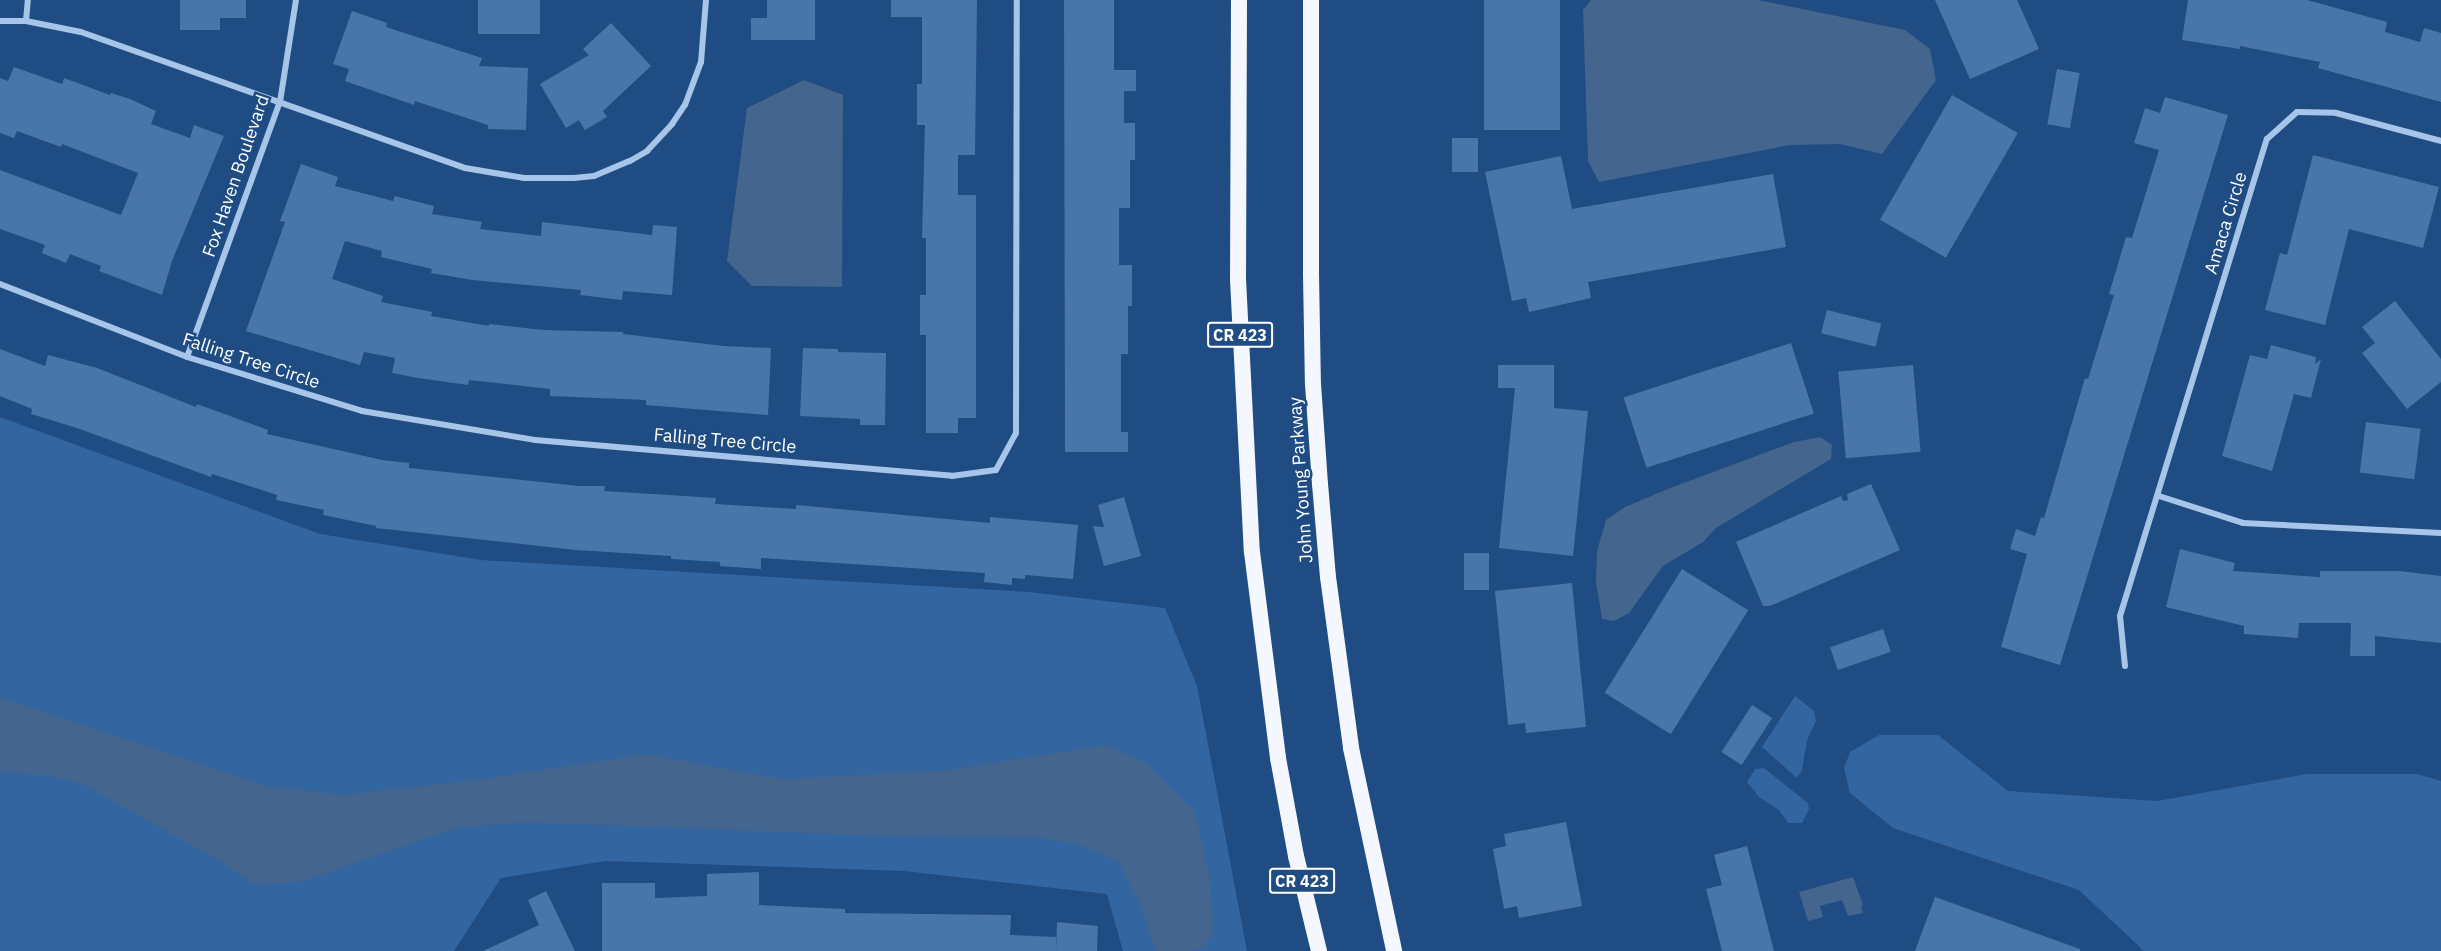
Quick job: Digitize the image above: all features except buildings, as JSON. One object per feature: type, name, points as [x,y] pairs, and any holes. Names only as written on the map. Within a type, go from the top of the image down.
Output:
[{"type":"highway","name":"CR 423","points":[[1239,0],[1238,279],[1252,552],[1278,758],[1296,856],[1318,951]]},
{"type":"highway","name":"John Young Parkway","points":[[1311,0],[1311,274],[1320,484],[1328,577],[1351,748],[1394,951]]},
{"type":"street","points":[[26,21],[28,0]]},
{"type":"street","name":"Fox Haven Boulevard","points":[[187,357],[279,102],[296,0]]},
{"type":"street","points":[[0,21],[26,21],[81,32],[465,168],[524,178],[594,176],[647,151],[661,138],[685,105],[701,62],[706,0]]},
{"type":"street","name":"Falling Tree Circle","points":[[0,284],[187,357],[362,411],[535,440],[952,476],[996,470],[1016,433],[1017,0]]},
{"type":"street","name":"Amaca Circle","points":[[2125,666],[2120,616],[2159,496],[2267,139],[2297,112],[2326,112],[2441,141]]},
{"type":"street","points":[[2159,496],[2243,523],[2441,533]]},
{"type":"shaded area","points":[[1591,0],[1758,0],[1905,30],[1930,49],[1936,80],[1882,154],[1840,144],[1790,145],[1599,182],[1588,161],[1583,10]]},
{"type":"shaded area","points":[[804,80],[843,95],[842,287],[752,286],[727,261],[747,108]]},
{"type":"shaded area","points":[[0,417],[320,534],[481,560],[1029,592],[1165,608],[1197,686],[1247,951],[1123,951],[1107,894],[904,871],[606,861],[501,878],[454,951],[0,951]]},
{"type":"shaded area","points":[[1820,437],[1832,445],[1831,459],[1716,528],[1703,542],[1663,566],[1629,613],[1614,621],[1602,619],[1596,582],[1597,551],[1606,520],[1625,507],[1670,488],[1794,442]]},
{"type":"shaded area","points":[[1795,696],[1814,711],[1816,721],[1807,740],[1802,770],[1797,778],[1762,747]]},
{"type":"shaded area","points":[[0,698],[267,786],[343,795],[491,778],[644,754],[782,779],[950,770],[1105,745],[1146,763],[1195,812],[1209,875],[1214,934],[1200,949],[1156,951],[1141,905],[1118,862],[1081,845],[1041,838],[887,836],[526,822],[458,828],[302,881],[255,885],[218,860],[82,784],[50,776],[0,772]]},
{"type":"shaded area","points":[[1879,735],[1938,735],[2008,791],[2157,801],[2307,774],[2417,774],[2441,781],[2441,951],[2144,951],[2079,890],[1893,828],[1850,793],[1844,768],[1850,752]]},
{"type":"shaded area","points":[[1764,768],[1808,803],[1809,809],[1802,823],[1788,823],[1779,810],[1759,797],[1747,782],[1755,769]]},
{"type":"shaded area","points":[[1853,877],[1863,905],[1861,906],[1863,913],[1848,916],[1842,900],[1820,906],[1823,917],[1808,921],[1799,892]]}]
